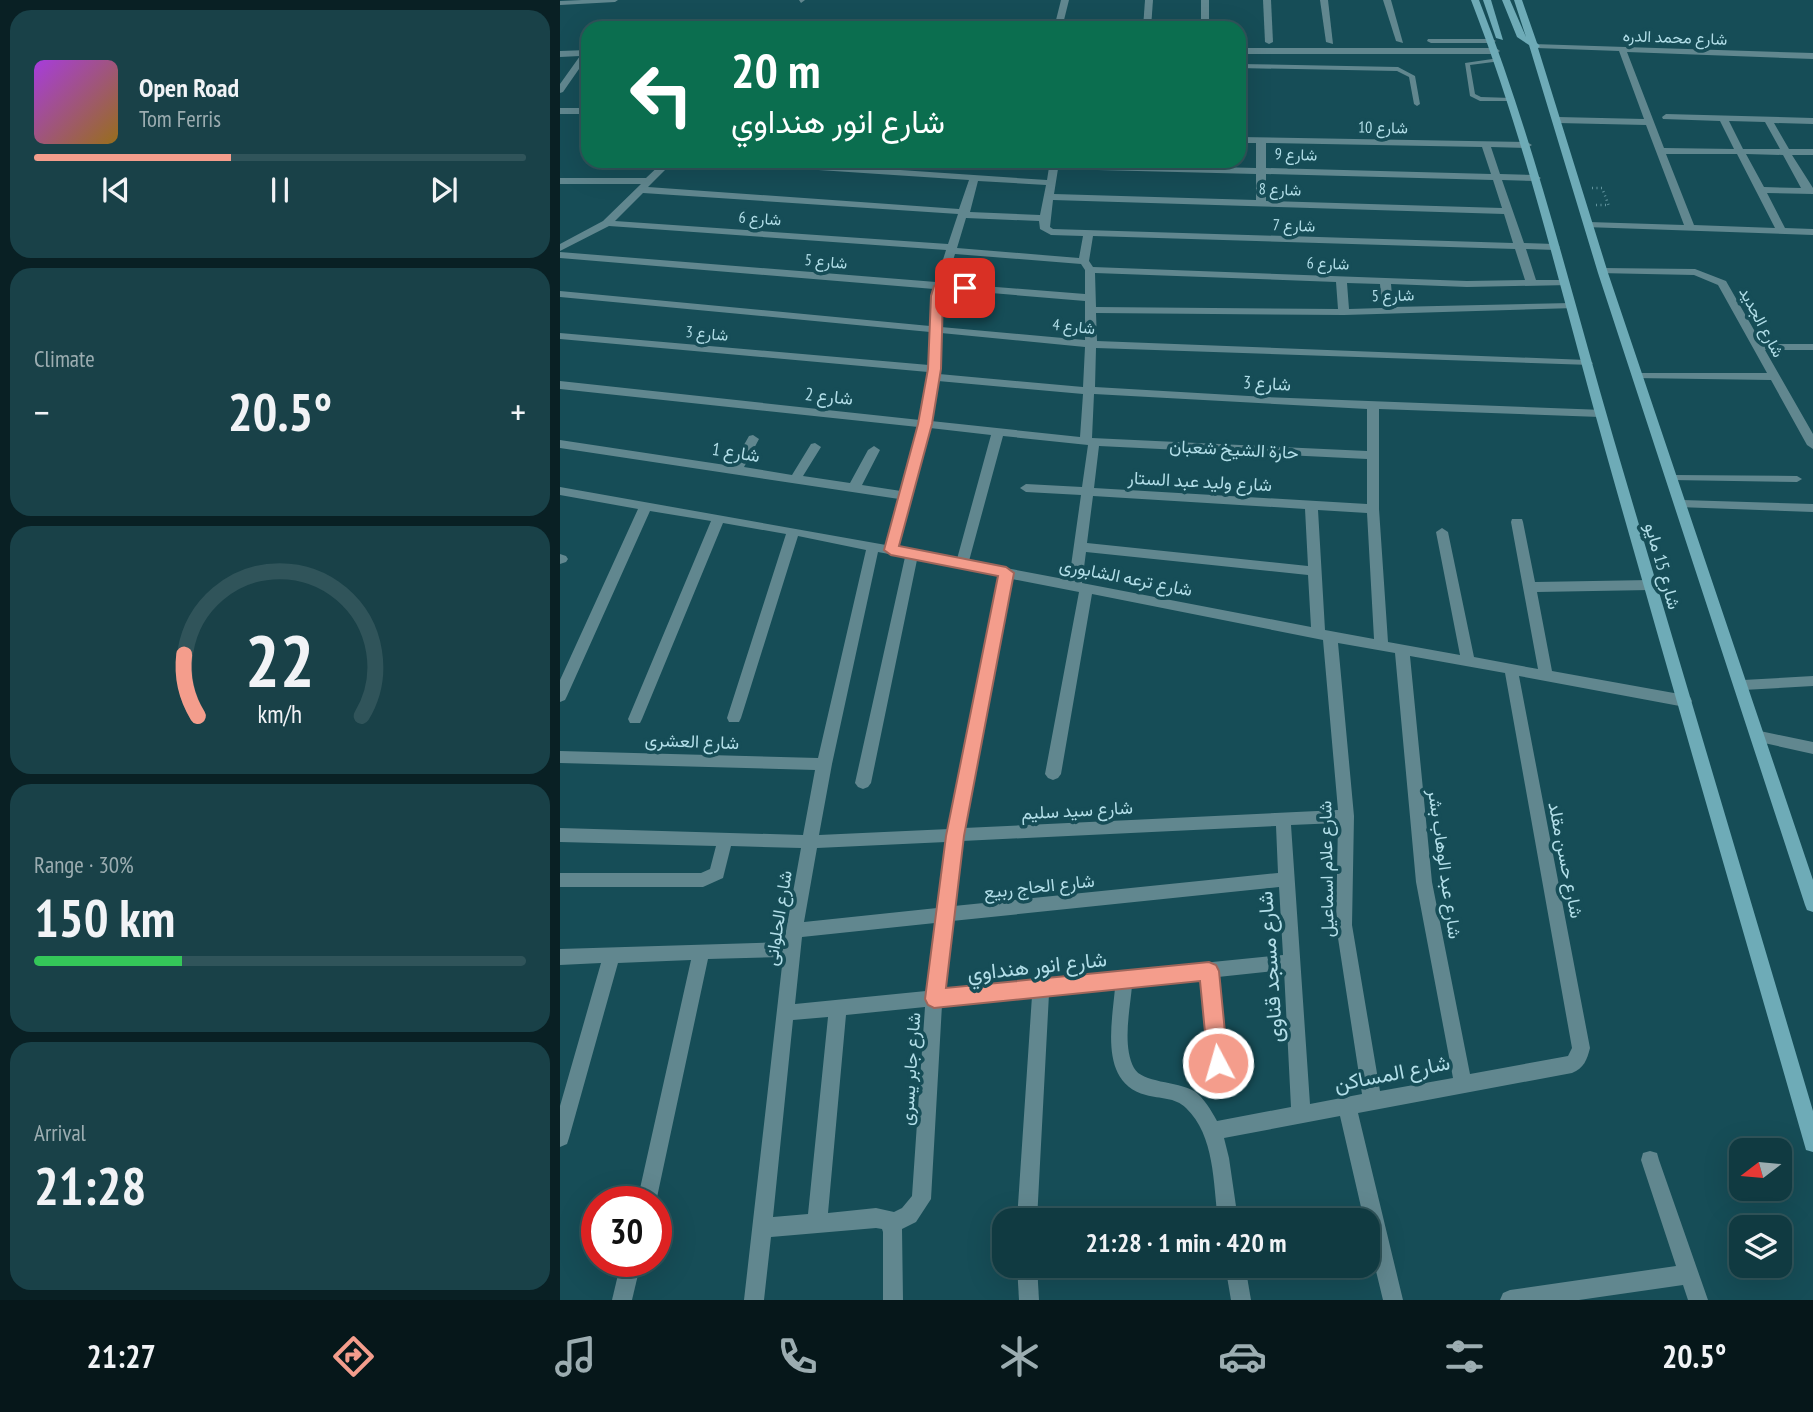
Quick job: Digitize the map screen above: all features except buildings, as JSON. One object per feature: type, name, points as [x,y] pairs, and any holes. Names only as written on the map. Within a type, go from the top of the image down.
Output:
[{"type":"main road","name":"شارع 15 مايو","points":[[1480,1],[1527,145],[1600,412],[1813,1143]]},
{"type":"main road","name":"شارع 15 مايو","points":[[1511,2],[1536,46],[1602,271],[1810,885],[1813,905]]},
{"type":"street","points":[[1060,21],[1065,0]]},
{"type":"street","points":[[1148,21],[1149,0]]},
{"type":"street","points":[[1205,0],[1205,21]]},
{"type":"street","points":[[1267,0],[1269,42]]},
{"type":"street","points":[[1324,0],[1330,46]]},
{"type":"street","points":[[1387,0],[1400,41]]},
{"type":"street","points":[[1246,51],[1400,41],[1495,50]]},
{"type":"street","points":[[1246,42],[1495,50]]},
{"type":"street","name":"شارع محمد الدره","points":[[1536,46],[1813,56]]},
{"type":"street","points":[[560,47],[581,49]]},
{"type":"street","points":[[1622,49],[1690,228]]},
{"type":"street","points":[[560,54],[581,51]]},
{"type":"street","points":[[560,90],[581,59]]},
{"type":"street","points":[[560,111],[581,111]]},
{"type":"street","points":[[1666,117],[1813,121]]},
{"type":"street","points":[[1722,117],[1782,231]]},
{"type":"street","points":[[1767,118],[1811,191]]},
{"type":"street","points":[[1558,120],[1650,122]]},
{"type":"street","name":"شارع 10","points":[[1246,140],[1527,145]]},
{"type":"street","points":[[1261,140],[1261,204]]},
{"type":"street","points":[[1486,145],[1532,284]]},
{"type":"street","points":[[1661,151],[1813,152]]},
{"type":"street","points":[[560,248],[607,223],[663,168]]},
{"type":"street","points":[[847,168],[1052,183]]},
{"type":"street","points":[[643,190],[1045,218],[1054,168]]},
{"type":"street","name":"شارع 9","points":[[1220,168],[1536,178]]},
{"type":"street","points":[[891,550],[925,424],[934,373],[937,328],[935,307],[964,214],[968,175]]},
{"type":"street","points":[[560,181],[651,181]]},
{"type":"street","points":[[1760,190],[1811,191]]},
{"type":"street","name":"شارع 8","points":[[1050,197],[1508,211]]},
{"type":"street","name":"شارع 7","points":[[1045,218],[1045,229],[1051,232],[1555,247]]},
{"type":"street","name":"شارع 6","points":[[607,223],[953,249],[1087,265],[1341,280],[1564,283]]},
{"type":"street","points":[[1589,225],[1813,232]]},
{"type":"street","points":[[1053,774],[1081,588],[1079,547],[1087,491],[1090,442],[1088,234]]},
{"type":"street","name":"شارع 5","points":[[560,256],[940,286],[1090,304],[1344,312],[1571,306]]},
{"type":"street","name":"شارع الجديد","points":[[1602,271],[1695,272],[1710,276],[1728,291],[1813,446]]},
{"type":"street","points":[[1341,280],[1344,312]]},
{"type":"street","points":[[1384,281],[1388,311]]},
{"type":"street","name":"شارع 4","points":[[560,294],[1091,344],[1587,363]]},
{"type":"street","name":"شارع 3","points":[[560,336],[1088,391],[1373,406],[1600,412]]},
{"type":"street","points":[[1758,347],[1813,347]]},
{"type":"street","points":[[1638,376],[1774,377]]},
{"type":"street","name":"شارع 2","points":[[560,385],[1090,442]]},
{"type":"street","points":[[1373,406],[1373,509],[1381,645]]},
{"type":"street","points":[[962,564],[998,432]]},
{"type":"street","points":[[736,470],[753,439]]},
{"type":"street","name":"حارة الشيخ شعبان","points":[[1090,442],[1374,455]]},
{"type":"street","name":"شارع 1","points":[[560,444],[907,496]]},
{"type":"street","points":[[795,479],[815,447]]},
{"type":"street","points":[[854,488],[874,450]]},
{"type":"street","name":"شارع وليد عبد الستار","points":[[1026,488],[1373,509]]},
{"type":"street","name":"شارع ترعه الشابورى","points":[[560,491],[718,521],[793,531],[1402,650],[1685,701]]},
{"type":"street","points":[[1682,504],[1813,508]]},
{"type":"street","name":"شارع علام اسماعيل","points":[[1311,505],[1314,571],[1346,816],[1344,925],[1372,1100]]},
{"type":"street","points":[[560,696],[645,508]]},
{"type":"street","points":[[635,719],[718,521]]},
{"type":"street","points":[[1517,522],[1546,675]]},
{"type":"street","points":[[734,718],[793,531]]},
{"type":"street","points":[[1442,532],[1468,661]]},
{"type":"street","name":"شارع الحلوانى","points":[[754,1300],[794,929],[824,764],[873,546]]},
{"type":"street","points":[[1079,547],[1314,571]]},
{"type":"street","points":[[863,783],[912,554]]},
{"type":"street","name":"شارع جابر يسرى","points":[[892,1224],[909,1215],[921,1199],[934,999],[955,836],[1006,573]]},
{"type":"street","points":[[1528,587],[1650,585]]},
{"type":"street","name":"شارع عبد الوهاب بشر","points":[[1402,650],[1424,882],[1463,1083]]},
{"type":"street","name":"شارع حسن مقلد","points":[[1511,669],[1581,1048],[1579,1058]]},
{"type":"street","points":[[1743,685],[1813,681]]},
{"type":"street","points":[[1760,737],[1813,748]]},
{"type":"street","name":"شارع العشرى","points":[[560,757],[824,764]]},
{"type":"street","name":"شارع سيد سليم","points":[[560,835],[810,842],[1346,816]]},
{"type":"street","name":"شارع مسجد قناوى","points":[[1283,818],[1301,1114]]},
{"type":"street","points":[[560,880],[704,880],[717,873],[725,840]]},
{"type":"street","name":"شارع الحاج ربيع","points":[[794,929],[1287,879]]},
{"type":"street","points":[[560,957],[791,949]]},
{"type":"street","points":[[650,1186],[701,952]]},
{"type":"street","points":[[560,1138],[563,1116],[612,955]]},
{"type":"street","name":"شارع انور هنداوي","points":[[785,1013],[1292,962]]},
{"type":"street","points":[[1209,971],[1218,1063]]},
{"type":"street","points":[[1124,980],[1120,1055],[1125,1075],[1140,1086],[1178,1091],[1195,1104],[1213,1131],[1226,1208]]},
{"type":"street","points":[[1028,1208],[1041,988]]},
{"type":"street","points":[[817,1223],[838,1008]]},
{"type":"street","name":"شارع المساكن","points":[[1213,1131],[1572,1064],[1579,1058]]},
{"type":"street","points":[[1347,1105],[1393,1300]]},
{"type":"street","points":[[1650,1160],[1698,1300]]},
{"type":"street","points":[[761,1228],[876,1218],[892,1224],[893,1300]]},
{"type":"street","points":[[1510,1300],[1559,1297],[1689,1274]]},
{"type":"street","points":[[622,1300],[627,1277]]},
{"type":"street","points":[[1028,1278],[1029,1300]]},
{"type":"street","points":[[1237,1278],[1241,1300]]},
{"type":"lane","points":[[560,3],[615,0]]},
{"type":"lane","points":[[1330,46],[1334,68]]},
{"type":"lane","points":[[1495,50],[1467,64],[1472,95],[1480,99],[1512,100]]},
{"type":"lane","points":[[1246,66],[1407,72],[1412,76],[1417,104]]},
{"type":"lane","points":[[1674,478],[1797,479]]},
{"type":"path","points":[[1602,188],[1613,215]]},
{"type":"path","points":[[1596,205],[1609,205]]},
{"type":"route","points":[[965,288],[940,286],[937,296],[934,369],[925,424],[891,550],[1006,573],[955,836],[934,999],[1209,971],[1218,1063]]}]
